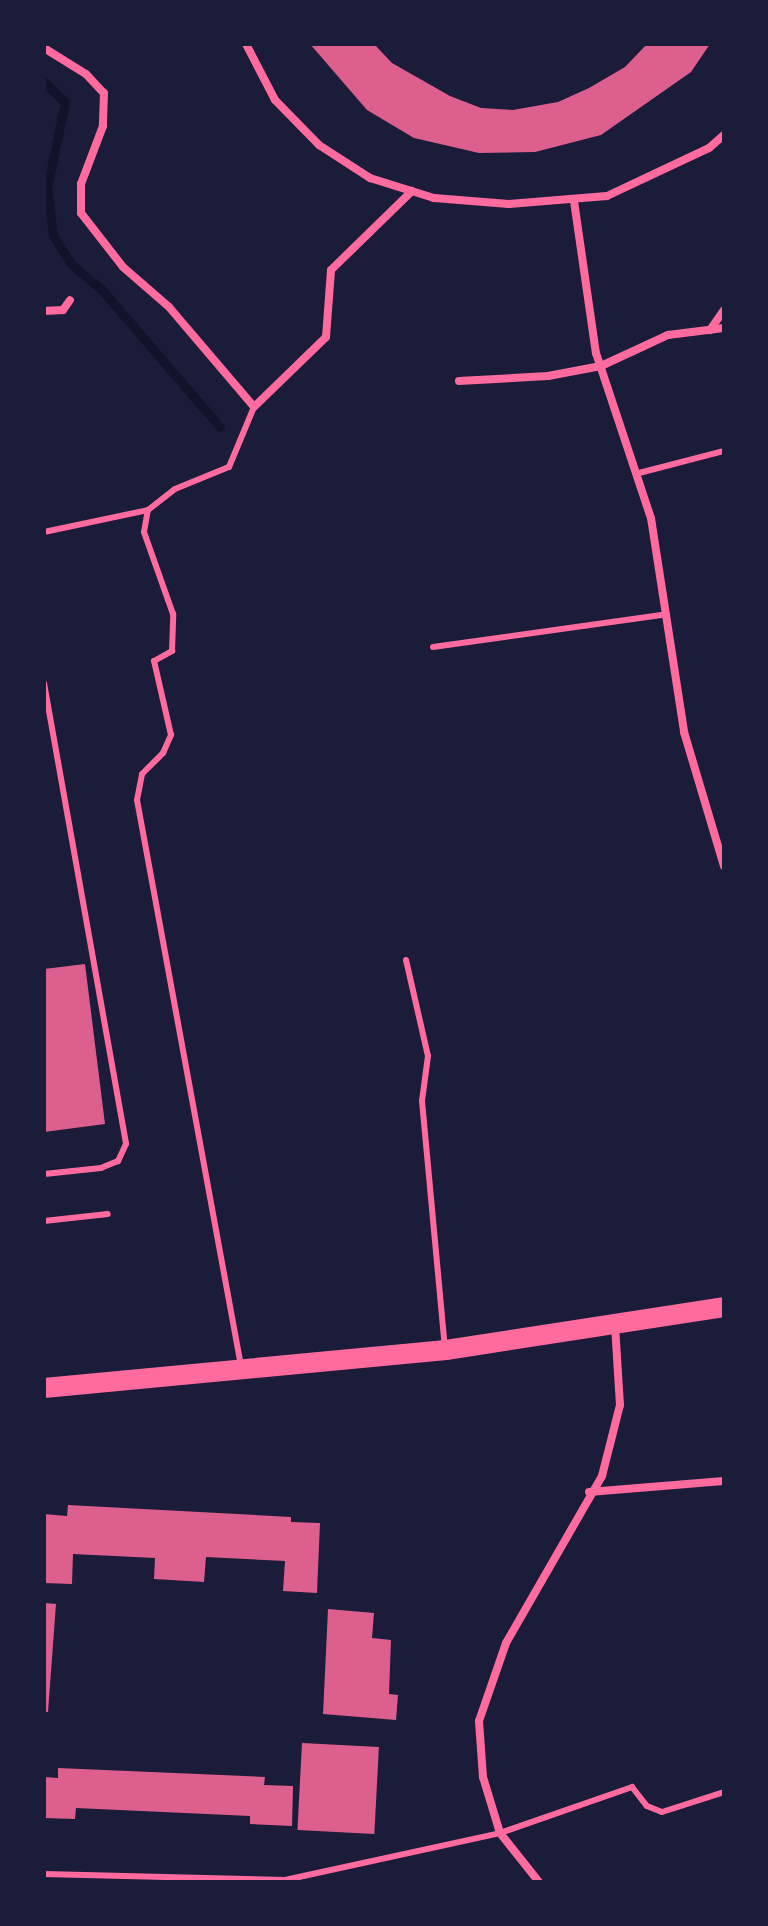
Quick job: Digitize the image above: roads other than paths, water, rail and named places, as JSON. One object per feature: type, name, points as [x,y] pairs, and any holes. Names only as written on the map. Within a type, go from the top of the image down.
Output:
[{"type":"main road","points":[[44,1388],[241,1366],[446,1350],[724,1307]]},
{"type":"street","points":[[246,44],[275,100],[319,145],[370,178],[412,191],[509,204],[607,196],[709,148],[724,135]]},
{"type":"street","points":[[44,48],[86,74],[104,93],[103,126],[81,184],[81,213],[123,267],[169,307],[254,407],[326,337],[331,270],[412,191]]},
{"type":"street","points":[[574,201],[601,366],[639,473],[667,614],[684,732],[724,866]]},
{"type":"street","points":[[44,311],[63,310],[70,300]]},
{"type":"street","points":[[710,330],[724,310]]},
{"type":"street","points":[[459,381],[548,376],[601,366],[668,335],[724,328]]},
{"type":"street","points":[[539,1882],[500,1833],[483,1777],[479,1721],[484,1697],[506,1643],[589,1492],[602,1476],[620,1405],[615,1325]]},
{"type":"street","points":[[589,1492],[724,1481]]},
{"type":"lane","points":[[44,532],[148,510],[175,489],[229,467],[254,407]]},
{"type":"lane","points":[[639,473],[724,451]]},
{"type":"lane","points":[[148,510],[144,532],[173,614],[172,651],[154,661],[171,735],[163,753],[142,774],[137,800],[241,1366]]},
{"type":"lane","points":[[433,647],[667,614]]},
{"type":"lane","points":[[44,683],[126,1144],[118,1161],[101,1168],[44,1174]]},
{"type":"lane","points":[[406,960],[428,1056],[422,1101],[446,1350]]},
{"type":"lane","points":[[44,1221],[108,1214]]},
{"type":"lane","points":[[44,1874],[285,1880],[500,1833],[632,1787],[647,1806],[662,1812],[724,1792]]},
{"type":"waterway","points":[[44,82],[65,102],[47,188],[53,235],[71,264],[101,289],[220,427]]}]
